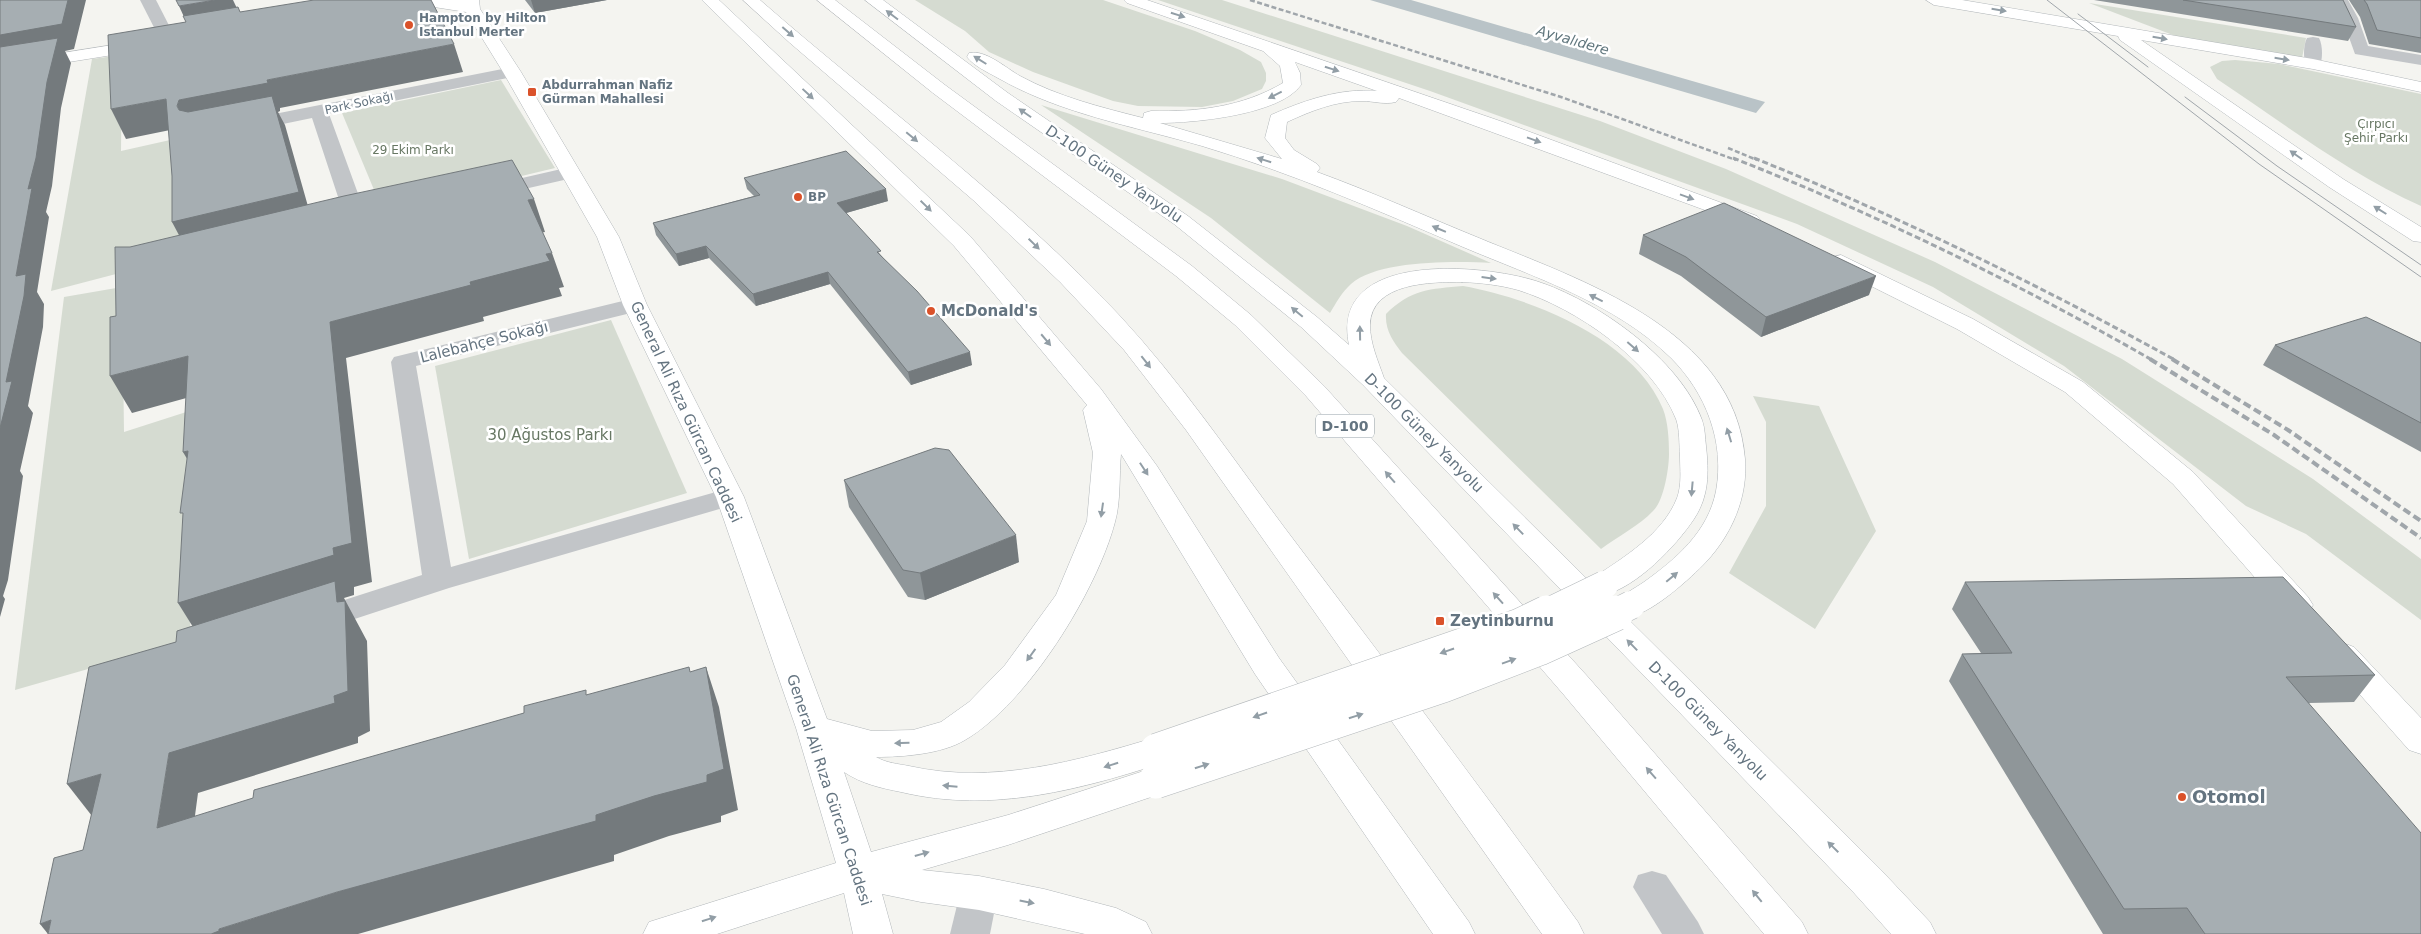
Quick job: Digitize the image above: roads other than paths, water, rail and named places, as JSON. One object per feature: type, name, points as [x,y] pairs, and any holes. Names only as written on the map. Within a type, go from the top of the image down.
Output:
[{"type":"main road","points":[[411,0],[385,6],[439,1],[472,4]]},
{"type":"main road","points":[[710,0],[962,241],[1092,394],[1143,466],[1267,666],[1455,934]]},
{"type":"main road","points":[[751,0],[840,78],[1012,222],[1071,278],[1112,322],[1178,404],[1389,688],[1564,934]]},
{"type":"main road","name":"D-100","points":[[825,0],[938,89],[1184,271],[1243,320],[1315,391],[1576,686],[1788,934]]},
{"type":"main road","name":"D-100 Güney Yanyolu","points":[[873,0],[1002,98],[1181,220],[1309,322],[1372,380],[1867,881],[1916,934]]},
{"type":"main road","points":[[1132,0],[1496,126],[1767,228]]},
{"type":"main road","points":[[1934,0],[2314,64],[2421,87]]},
{"type":"main road","points":[[2010,0],[2090,18],[2134,41],[2336,183],[2421,236]]},
{"type":"main road","name":"General Ali Rıza Gürcan Caddesi","points":[[472,4],[608,236],[635,305],[730,497],[813,728],[858,872],[874,934]]},
{"type":"main road","points":[[813,728],[869,770],[916,784],[962,787],[1028,783],[1103,767],[1156,766],[1374,710],[1534,652],[1584,631],[1632,605],[1666,583],[1692,560],[1708,542],[1725,510],[1732,477],[1732,445],[1723,417],[1710,390],[1690,364],[1666,341],[1612,306],[1565,282],[1308,174],[1235,151],[1099,114],[1042,94],[1003,75],[946,40],[912,29]]},
{"type":"main road","points":[[0,68],[188,38]]},
{"type":"main road","points":[[1099,114],[1163,118],[1210,115],[1263,101],[1292,85],[1293,74],[1288,63],[1270,49]]},
{"type":"main road","points":[[2187,78],[2180,61],[2189,55],[2234,51]]},
{"type":"main road","points":[[1343,188],[1287,154],[1275,138],[1278,119],[1303,107],[1338,96],[1380,96],[1424,105],[1496,126]]},
{"type":"main road","points":[[1821,252],[1965,324],[2074,387],[2182,478],[2421,741]]},
{"type":"main road","points":[[663,934],[858,872],[1008,830],[1156,766],[1520,626],[1604,585],[1643,558],[1670,532],[1692,497],[1694,459],[1690,421],[1675,391],[1658,370],[1606,324],[1535,289],[1503,280],[1438,275],[1393,283],[1374,295],[1361,310],[1358,337],[1372,380]]},
{"type":"main road","points":[[813,728],[872,744],[913,742],[952,732],[981,711],[1017,674],[1070,598],[1101,521],[1107,453],[1092,394]]},
{"type":"main road","points":[[858,872],[921,886],[979,893],[1044,906],[1116,926],[1132,934]]},
{"type":"main road","points":[[1867,881],[1930,934]]},
{"type":"street","points":[[148,0],[169,41]]},
{"type":"street","points":[[2340,0],[2350,18],[2361,50],[2421,60]]},
{"type":"street","points":[[2313,42],[2314,64]]},
{"type":"street","name":"Park Sokağı","points":[[358,221],[319,111],[512,72]]},
{"type":"street","points":[[231,128],[319,111]]},
{"type":"street","points":[[473,195],[570,173]]},
{"type":"street","name":"Lalebahçe Sokağı","points":[[438,581],[402,362],[635,305]]},
{"type":"street","points":[[289,630],[438,581],[730,497]]},
{"type":"street","points":[[1652,887],[1684,934]]},
{"type":"street","points":[[970,934],[979,893]]},
{"type":"tram line","points":[[2047,0],[2259,164],[2421,277]]},
{"type":"tram line","points":[[2078,14],[2148,67]]},
{"type":"tram line","points":[[2185,97],[2277,166],[2421,265]]},
{"type":"railway","points":[[1250,0],[1561,97],[1736,160]]},
{"type":"railway","points":[[1728,148],[1757,160]]},
{"type":"railway","points":[[1733,158],[1841,203],[1999,277],[2152,360]]},
{"type":"railway","points":[[1754,158],[1861,203],[1968,253],[2020,278],[2175,360]]},
{"type":"railway","points":[[2150,359],[2274,435],[2421,538]]},
{"type":"railway","points":[[2172,359],[2288,430],[2421,521]]},
{"type":"place","name":"Hampton by Hilton Istanbul Merter","points":[[409,25]]},
{"type":"place","name":"Abdurrahman Nafiz Gürman Mahallesi","points":[[532,92]]},
{"type":"place","name":"BP","points":[[798,197]]},
{"type":"place","name":"McDonald's","points":[[931,311]]},
{"type":"place","name":"Zeytinburnu","points":[[1440,621]]},
{"type":"place","name":"Otomol","points":[[2182,797]]},
{"type":"water label","name":"Ayvalıdere","points":[[1573,40]]},
{"type":"park label","name":"Çırpıcı Şehir Parkı","points":[[2376,131]]},
{"type":"park label","name":"29 Ekim Parkı","points":[[413,150]]},
{"type":"park label","name":"30 Ağustos Parkı","points":[[550,435]]}]
